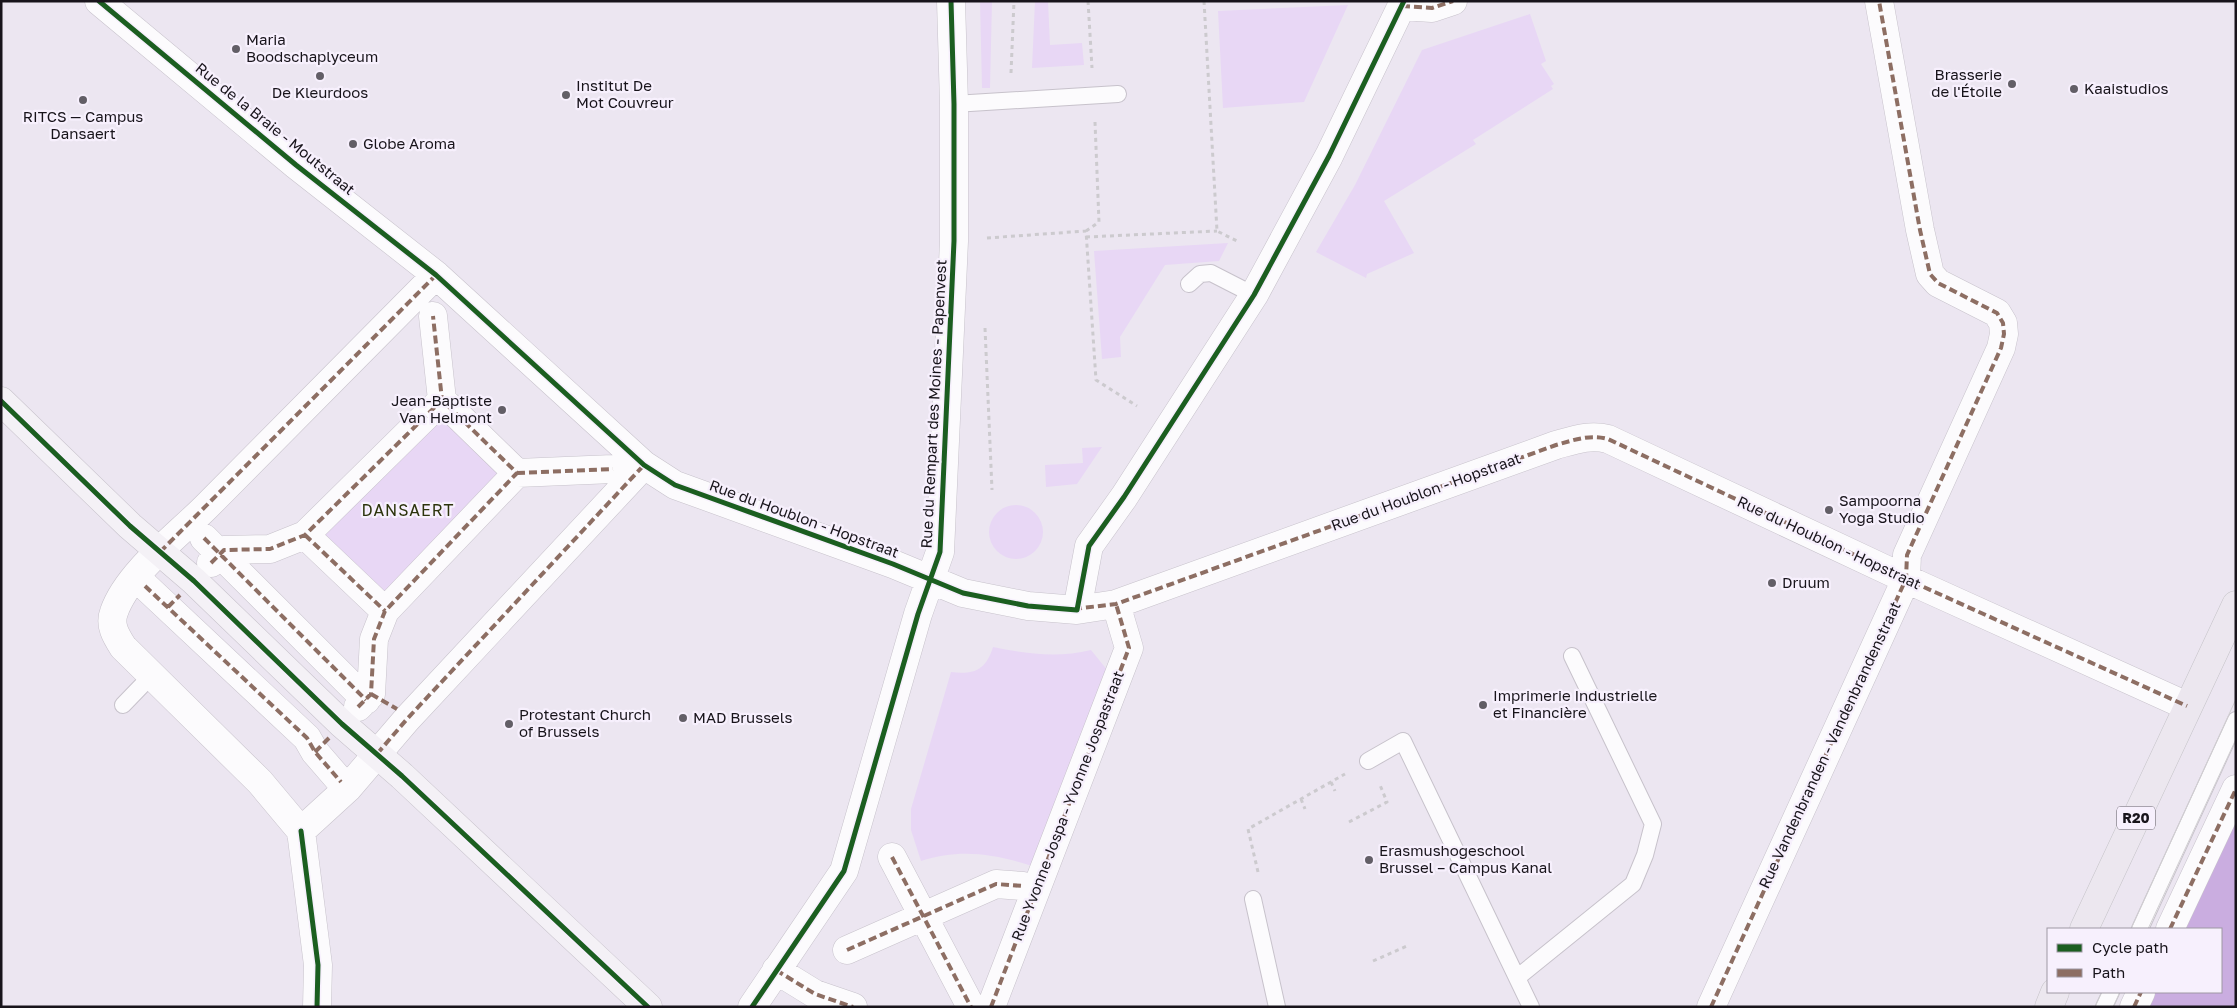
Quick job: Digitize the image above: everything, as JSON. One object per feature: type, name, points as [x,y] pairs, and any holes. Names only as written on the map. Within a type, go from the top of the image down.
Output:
[{"type":"main road","name":"R20","points":[[2084,928],[2236,605]]},
{"type":"main road","points":[[2048,1007],[2055,993]]},
{"type":"street","name":"Rue de la Braie - Moutstraat","points":[[99,1],[296,165],[436,275],[644,464]]},
{"type":"street","name":"Rue du Rempart des Moines - Papenvest","points":[[752,1007],[844,871],[918,614],[940,552],[954,241],[954,104],[951,1]]},
{"type":"street","points":[[1077,610],[1089,546],[1129,488],[1254,295],[1330,156],[1403,3],[1432,8],[1453,1]]},
{"type":"street","name":"Rue Vandenbranden - Vandenbrandenstraat","points":[[1711,1007],[1906,579],[1907,555],[2001,348],[2004,334],[2003,323],[1997,313],[1938,283],[1930,274],[1920,230],[1879,1]]},
{"type":"street","points":[[317,1007],[318,965],[301,831],[260,782],[123,647],[113,629],[112,618],[114,610],[134,577],[436,275]]},
{"type":"street","points":[[433,316],[442,400],[517,473]]},
{"type":"street","points":[[397,709],[365,700],[212,552],[270,549],[305,535],[442,400]]},
{"type":"street","points":[[1,401],[160,552],[194,581],[342,724],[377,754],[648,1007]]},
{"type":"street","name":"Rue du Houblon - Hopstraat","points":[[644,464],[675,485],[930,579],[963,593],[1028,606],[1077,610],[1116,604],[1556,445],[1579,439],[1599,437],[1608,439],[1906,579],[2187,706]]},
{"type":"street","points":[[301,831],[348,788],[413,712],[644,464]]},
{"type":"street","points":[[365,700],[374,640],[385,611],[517,473],[613,469]]},
{"type":"street","points":[[305,535],[385,611]]},
{"type":"street","points":[[145,586],[174,601],[307,738],[322,745],[341,782]]},
{"type":"street","name":"Rue Yvonne Jospa - Yvonne Jospastraat","points":[[991,1007],[1128,648],[1116,604]]},
{"type":"street","points":[[2170,928],[2236,789]]},
{"type":"street","points":[[892,857],[971,1007]]},
{"type":"street","points":[[846,950],[996,884],[1023,886]]},
{"type":"street","points":[[776,970],[815,994],[853,1007]]},
{"type":"street","points":[[2134,1007],[2141,993]]},
{"type":"lane","points":[[954,104],[1118,94]]},
{"type":"lane","points":[[1189,284],[1200,274],[1211,273],[1254,295]]},
{"type":"lane","points":[[1518,977],[1633,884],[1645,856],[1653,824],[1572,656]]},
{"type":"lane","points":[[123,705],[151,676]]},
{"type":"lane","points":[[2140,928],[2236,720]]},
{"type":"lane","points":[[1370,765],[1403,741],[1532,1007]]},
{"type":"lane","points":[[1253,898],[1277,1007]]},
{"type":"lane","points":[[2104,1007],[2111,993]]},
{"type":"path","points":[[1010,100],[1014,1]]},
{"type":"path","points":[[1204,1],[1217,231]]},
{"type":"path","points":[[954,241],[1086,231],[1096,380],[1137,406]]},
{"type":"path","points":[[1086,237],[1217,231],[1239,242]]},
{"type":"path","points":[[1259,876],[1248,829],[1331,782],[1370,765],[1387,802],[1349,822]]},
{"type":"path","points":[[1331,782],[1335,791]]},
{"type":"path","points":[[1301,799],[1305,809]]},
{"type":"path","points":[[1373,961],[1407,946]]},
{"type":"shaded area","points":[[980,1],[992,1],[990,88],[982,88]]},
{"type":"shaded area","points":[[1035,1],[1048,1],[1050,45],[1082,43],[1084,65],[1032,68]]},
{"type":"shaded area","points":[[1348,5],[1304,102],[1223,108],[1218,11]]},
{"type":"shaded area","points":[[1530,14],[1546,61],[1541,64],[1554,84],[1551,86],[1553,89],[1473,140],[1476,144],[1384,201],[1414,253],[1367,274],[1366,278],[1316,252],[1355,185],[1422,50]]},
{"type":"shaded area","points":[[1228,243],[1219,261],[1165,265],[1120,337],[1121,357],[1102,359],[1094,251]]},
{"type":"shaded area","points":[[440,405],[511,473],[390,597],[320,531]]},
{"type":"shaded area","points":[[1102,447],[1077,484],[1046,487],[1045,465],[1083,463],[1082,448]]},
{"type":"shaded area","points":[[1016,505],[1026,507],[1035,513],[1041,522],[1043,532],[1041,542],[1035,551],[1026,557],[1016,559],[1006,557],[997,551],[991,542],[989,532],[991,522],[997,513],[1006,507]]},
{"type":"shaded area","points":[[993,647],[1042,654],[1066,654],[1091,650],[1108,671],[1032,866],[1005,858],[977,854],[950,855],[921,861],[911,830],[911,809],[951,672],[966,673],[978,669],[987,661]]},
{"type":"shaded area","points":[[2236,807],[2236,1007],[2142,1007],[2149,993],[2222,993],[2222,928],[2179,928]]},
{"type":"tram line","points":[[2131,928],[2236,699]]},
{"type":"tram line","points":[[2148,928],[2236,739]]},
{"type":"tram line","points":[[2095,1007],[2102,993]]},
{"type":"tram line","points":[[2113,1007],[2120,993]]},
{"type":"marked path","points":[[1402,6],[1432,8],[1453,1]]},
{"type":"marked path","points":[[1711,1007],[1906,579],[1907,555],[2001,348],[2004,334],[2003,323],[1997,313],[1938,283],[1930,274],[1920,230],[1879,1]]},
{"type":"marked path","points":[[160,552],[436,275]]},
{"type":"marked path","points":[[358,707],[371,694],[374,639],[385,611],[517,473],[442,400],[433,316]]},
{"type":"marked path","points":[[211,563],[224,550],[270,549],[305,535],[442,400]]},
{"type":"marked path","points":[[1074,609],[1116,604],[1556,445],[1582,438],[1595,437],[1608,439],[1906,579],[2187,706]]},
{"type":"marked path","points":[[377,754],[407,719],[644,465]]},
{"type":"marked path","points":[[517,473],[613,469]]},
{"type":"marked path","points":[[305,535],[385,611]]},
{"type":"marked path","points":[[204,538],[366,700]]},
{"type":"marked path","points":[[145,586],[307,738],[315,752],[341,782]]},
{"type":"marked path","points":[[168,607],[180,595]]},
{"type":"marked path","points":[[991,1007],[1129,648],[1116,604]]},
{"type":"marked path","points":[[371,694],[397,709]]},
{"type":"marked path","points":[[315,752],[329,738]]},
{"type":"marked path","points":[[2170,928],[2236,789]]},
{"type":"marked path","points":[[892,857],[971,1007]]},
{"type":"marked path","points":[[847,950],[996,884],[1023,886]]},
{"type":"marked path","points":[[776,970],[815,994],[853,1007]]},
{"type":"marked path","points":[[2134,1007],[2141,993]]},
{"type":"cycle path","points":[[99,1],[296,165],[436,275],[644,465],[675,485],[893,564],[963,593],[1028,606],[1077,610],[1089,546],[1124,497],[1254,295],[1329,156],[1404,1]]},
{"type":"cycle path","points":[[752,1007],[844,871],[918,614],[940,552],[954,241],[954,104],[951,1]]},
{"type":"cycle path","points":[[1,401],[130,526],[194,581],[342,724],[402,776],[648,1007]]},
{"type":"cycle path","points":[[301,831],[318,965],[317,1007]]},
{"type":"place","name":"Maria Boodschaplyceum","points":[[236,49]]},
{"type":"place","name":"De Kleurdoos","points":[[320,76]]},
{"type":"place","name":"Brasserie de l'Étoile","points":[[2012,84]]},
{"type":"place","name":"Kaaistudios","points":[[2074,89]]},
{"type":"place","name":"Institut De Mot Couvreur","points":[[566,95]]},
{"type":"place","name":"RITCS — Campus Dansaert","points":[[83,100]]},
{"type":"place","name":"Globe Aroma","points":[[353,144]]},
{"type":"place","name":"Jean-Baptiste Van Helmont","points":[[502,410]]},
{"type":"place","name":"Sampoorna Yoga Studio","points":[[1829,510]]},
{"type":"place","name":"Druum","points":[[1772,583]]},
{"type":"place","name":"Imprimerie Industrielle et Financière","points":[[1483,705]]},
{"type":"place","name":"MAD Brussels","points":[[683,718]]},
{"type":"place","name":"Protestant Church of Brussels","points":[[509,724]]},
{"type":"place","name":"Erasmushogeschool Brussel – Campus Kanal","points":[[1369,860]]},
{"type":"district","name":"DANSAERT","points":[[408,510]]}]
